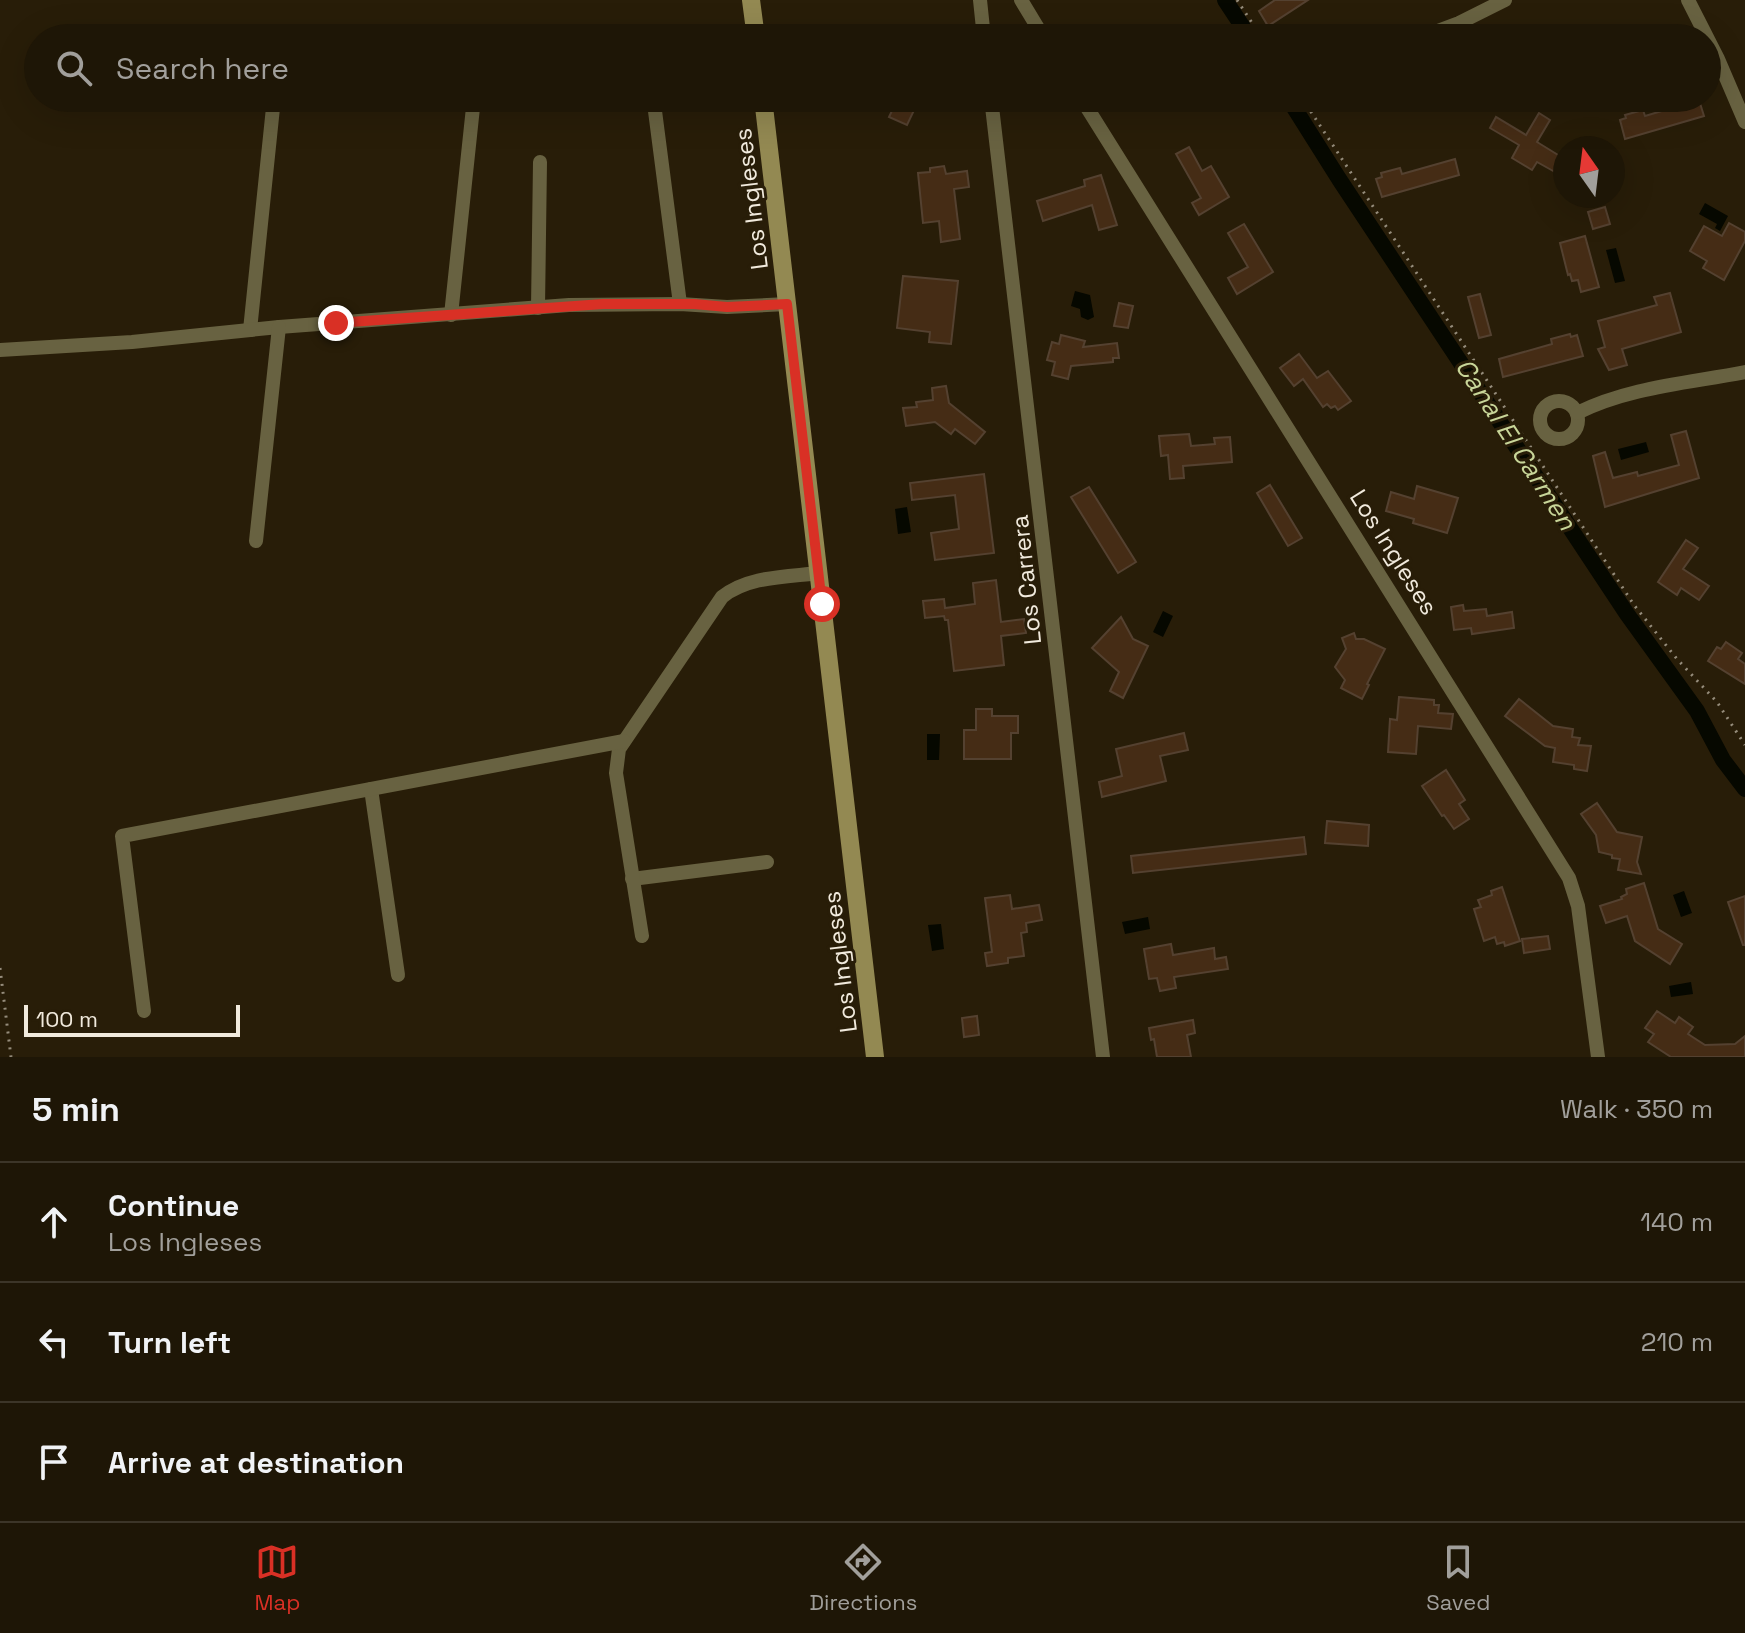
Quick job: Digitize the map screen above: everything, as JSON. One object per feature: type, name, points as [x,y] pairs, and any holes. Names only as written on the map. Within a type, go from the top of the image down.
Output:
[{"type":"street","points":[[751,0],[754,24]]},
{"type":"street","points":[[980,0],[983,24]]},
{"type":"street","points":[[1021,0],[1036,24]]},
{"type":"street","points":[[1456,24],[1505,0]]},
{"type":"street","points":[[1688,0],[1700,24]]},
{"type":"street","points":[[1721,66],[1745,122]]},
{"type":"street","points":[[250,330],[273,112]]},
{"type":"street","points":[[451,315],[473,112]]},
{"type":"street","points":[[655,112],[680,304]]},
{"type":"street","name":"Los Ingleses","points":[[765,112],[875,1057]]},
{"type":"street","name":"Los Carrera","points":[[993,112],[1103,1057]]},
{"type":"street","name":"Los Ingleses","points":[[1090,112],[1569,878],[1578,906],[1598,1057]]},
{"type":"street","points":[[538,308],[540,162]]},
{"type":"street","points":[[0,350],[603,304],[727,307],[787,304]]},
{"type":"street","points":[[256,541],[279,327]]},
{"type":"street","points":[[1577,413],[1616,398],[1698,379],[1745,372]]},
{"type":"street","points":[[642,936],[616,773],[617,758],[624,741],[722,597],[736,587],[753,581],[819,573]]},
{"type":"street","points":[[144,1011],[122,836],[624,741]]},
{"type":"street","points":[[371,789],[398,975]]},
{"type":"street","points":[[632,879],[767,862]]},
{"type":"path","points":[[1237,0],[1253,24]]},
{"type":"path","points":[[1311,112],[1634,605],[1677,659],[1717,702],[1745,745]]},
{"type":"path","points":[[0,968],[11,1057]]},
{"type":"shaded area","points":[[1705,203],[1728,216],[1720,231],[1715,228],[1717,224],[1699,214]]},
{"type":"shaded area","points":[[1616,248],[1625,281],[1615,283],[1606,250]]},
{"type":"shaded area","points":[[1075,291],[1090,295],[1094,317],[1088,320],[1081,317],[1080,309],[1071,306]]},
{"type":"shaded area","points":[[1646,442],[1649,452],[1621,460],[1618,449]]},
{"type":"shaded area","points":[[907,507],[911,532],[898,534],[895,509]]},
{"type":"shaded area","points":[[1163,611],[1173,616],[1163,637],[1153,632]]},
{"type":"shaded area","points":[[927,734],[940,734],[939,760],[927,760]]},
{"type":"shaded area","points":[[1684,891],[1692,913],[1681,917],[1673,895]]},
{"type":"shaded area","points":[[1148,917],[1150,929],[1125,934],[1122,922]]},
{"type":"shaded area","points":[[941,924],[944,949],[932,951],[928,925]]},
{"type":"shaded area","points":[[1691,982],[1693,994],[1671,997],[1669,986]]},
{"type":"building","points":[[1275,0],[1308,0],[1271,24],[1267,24],[1259,11]]},
{"type":"building","points":[[891,112],[913,112],[907,125],[889,117]]},
{"type":"building","points":[[1644,112],[1645,116],[1658,112],[1703,112],[1704,116],[1625,139],[1620,120],[1626,118],[1625,115]]},
{"type":"building","points":[[1539,113],[1550,120],[1537,142],[1553,152],[1553,171],[1537,162],[1532,170],[1512,158],[1519,145],[1490,128],[1496,117],[1526,135]]},
{"type":"building","points":[[1189,147],[1202,171],[1211,166],[1229,197],[1199,215],[1192,203],[1201,198],[1176,154]]},
{"type":"building","points":[[1455,159],[1459,175],[1382,197],[1376,179],[1382,177],[1381,173],[1400,168],[1402,174]]},
{"type":"building","points":[[944,166],[946,174],[967,171],[969,187],[954,189],[960,239],[941,242],[939,221],[923,223],[918,173]]},
{"type":"building","points":[[1101,175],[1117,225],[1099,230],[1092,205],[1043,221],[1037,201],[1085,186],[1084,180]]},
{"type":"building","points":[[1605,208],[1610,224],[1593,229],[1588,212]]},
{"type":"building","points":[[1729,223],[1745,232],[1745,241],[1724,280],[1703,268],[1707,261],[1690,251],[1704,226],[1722,236]]},
{"type":"building","points":[[1244,224],[1273,272],[1237,294],[1228,278],[1248,267],[1228,233]]},
{"type":"building","points":[[1585,236],[1599,287],[1581,292],[1578,280],[1572,281],[1568,275],[1560,243]]},
{"type":"building","points":[[903,276],[958,281],[951,344],[929,342],[930,332],[897,328]]},
{"type":"building","points":[[1670,293],[1681,332],[1622,349],[1627,365],[1609,370],[1598,349],[1605,347],[1598,321],[1657,305],[1654,297]]},
{"type":"building","points":[[1480,294],[1491,335],[1479,338],[1468,297]]},
{"type":"building","points":[[1119,303],[1133,306],[1128,328],[1114,326]]},
{"type":"building","points":[[1570,334],[1571,337],[1577,335],[1583,356],[1503,377],[1499,359],[1552,344],[1551,339]]},
{"type":"building","points":[[1061,335],[1085,341],[1083,347],[1117,343],[1119,358],[1113,358],[1113,362],[1071,366],[1068,379],[1052,375],[1055,362],[1047,360],[1052,342],[1059,344]]},
{"type":"building","points":[[1299,354],[1317,378],[1328,371],[1351,401],[1338,410],[1327,404],[1323,407],[1303,379],[1294,386],[1280,368]]},
{"type":"building","points":[[946,386],[949,403],[985,432],[975,444],[955,429],[951,434],[935,422],[906,426],[903,408],[917,407],[916,402],[933,400],[932,388]]},
{"type":"building","points":[[1686,431],[1699,478],[1605,507],[1593,456],[1605,452],[1613,478],[1637,472],[1638,476],[1679,465],[1671,435]]},
{"type":"building","points":[[1189,434],[1191,446],[1215,444],[1214,438],[1230,437],[1232,462],[1183,466],[1184,478],[1170,479],[1168,455],[1161,456],[1159,436]]},
{"type":"building","points":[[984,474],[994,553],[935,560],[931,533],[959,529],[955,495],[912,500],[910,483]]},
{"type":"building","points":[[1270,485],[1302,538],[1288,546],[1257,493]]},
{"type":"building","points":[[1417,486],[1458,498],[1447,533],[1386,511],[1391,492],[1414,499]]},
{"type":"building","points":[[1089,487],[1136,562],[1118,573],[1071,497]]},
{"type":"building","points":[[1686,540],[1698,548],[1683,569],[1709,586],[1699,600],[1681,588],[1677,595],[1658,582]]},
{"type":"building","points":[[996,580],[1001,622],[1024,619],[1026,633],[1001,636],[1004,665],[954,671],[948,620],[944,616],[925,618],[923,601],[944,599],[945,608],[975,604],[973,583]]},
{"type":"building","points":[[1463,605],[1464,611],[1486,609],[1487,616],[1512,612],[1514,628],[1472,634],[1471,628],[1454,630],[1451,607]]},
{"type":"building","points":[[1121,617],[1133,639],[1148,646],[1123,698],[1110,691],[1119,672],[1092,648]]},
{"type":"building","points":[[1354,633],[1356,639],[1364,639],[1385,649],[1362,699],[1341,688],[1345,680],[1335,667],[1346,649],[1342,638]]},
{"type":"building","points":[[1726,642],[1742,653],[1738,659],[1745,664],[1745,684],[1708,661],[1717,647],[1721,649]]},
{"type":"building","points":[[1399,697],[1434,700],[1434,705],[1439,705],[1438,713],[1453,714],[1451,729],[1418,726],[1416,754],[1388,752],[1390,719],[1397,720]]},
{"type":"building","points":[[1519,699],[1553,726],[1573,729],[1572,737],[1580,738],[1578,745],[1591,746],[1587,771],[1574,769],[1574,765],[1553,762],[1555,748],[1545,746],[1505,716]]},
{"type":"building","points":[[976,709],[992,709],[992,716],[1018,716],[1018,733],[1011,733],[1011,759],[964,759],[964,730],[976,730]]},
{"type":"building","points":[[1184,733],[1188,750],[1160,756],[1166,781],[1102,797],[1099,782],[1122,776],[1116,749]]},
{"type":"building","points":[[1446,770],[1465,800],[1459,804],[1469,819],[1454,829],[1422,786]]},
{"type":"building","points":[[1597,803],[1617,832],[1642,837],[1637,862],[1641,874],[1618,870],[1620,859],[1599,852],[1596,835],[1581,814]]},
{"type":"building","points":[[1327,821],[1369,825],[1368,846],[1325,843]]},
{"type":"building","points":[[1304,837],[1306,854],[1133,873],[1131,856]]},
{"type":"building","points":[[1644,883],[1658,929],[1682,944],[1670,964],[1635,941],[1627,916],[1606,923],[1600,906],[1622,899],[1627,894],[1626,889]]},
{"type":"building","points":[[1502,887],[1520,941],[1505,946],[1504,942],[1497,944],[1495,937],[1484,941],[1474,909],[1481,907],[1478,900]]},
{"type":"building","points":[[1010,895],[1012,909],[1039,905],[1042,920],[1026,923],[1027,932],[1021,933],[1024,956],[1008,958],[1008,963],[987,966],[985,953],[992,952],[985,898]]},
{"type":"building","points":[[1745,896],[1745,945],[1743,945],[1728,902]]},
{"type":"building","points":[[1548,936],[1550,949],[1524,953],[1522,939]]},
{"type":"building","points":[[1171,944],[1173,955],[1214,948],[1215,959],[1226,957],[1228,969],[1174,977],[1176,988],[1160,991],[1157,978],[1149,979],[1144,949]]},
{"type":"building","points":[[1657,1011],[1675,1023],[1679,1017],[1693,1027],[1688,1034],[1705,1045],[1735,1044],[1745,1036],[1745,1057],[1671,1057],[1648,1042],[1654,1034],[1645,1028]]},
{"type":"building","points":[[977,1016],[979,1035],[964,1037],[962,1018]]},
{"type":"building","points":[[1193,1020],[1195,1033],[1187,1035],[1191,1057],[1157,1057],[1149,1028]]},
{"type":"waterway","name":"Canal El Carmen","points":[[1225,0],[1241,24]]},
{"type":"waterway","name":"Canal El Carmen","points":[[1297,112],[1627,614],[1697,711],[1723,760],[1745,789]]},
{"type":"route","points":[[336,323],[603,304],[727,307],[787,304],[822,604]]}]
